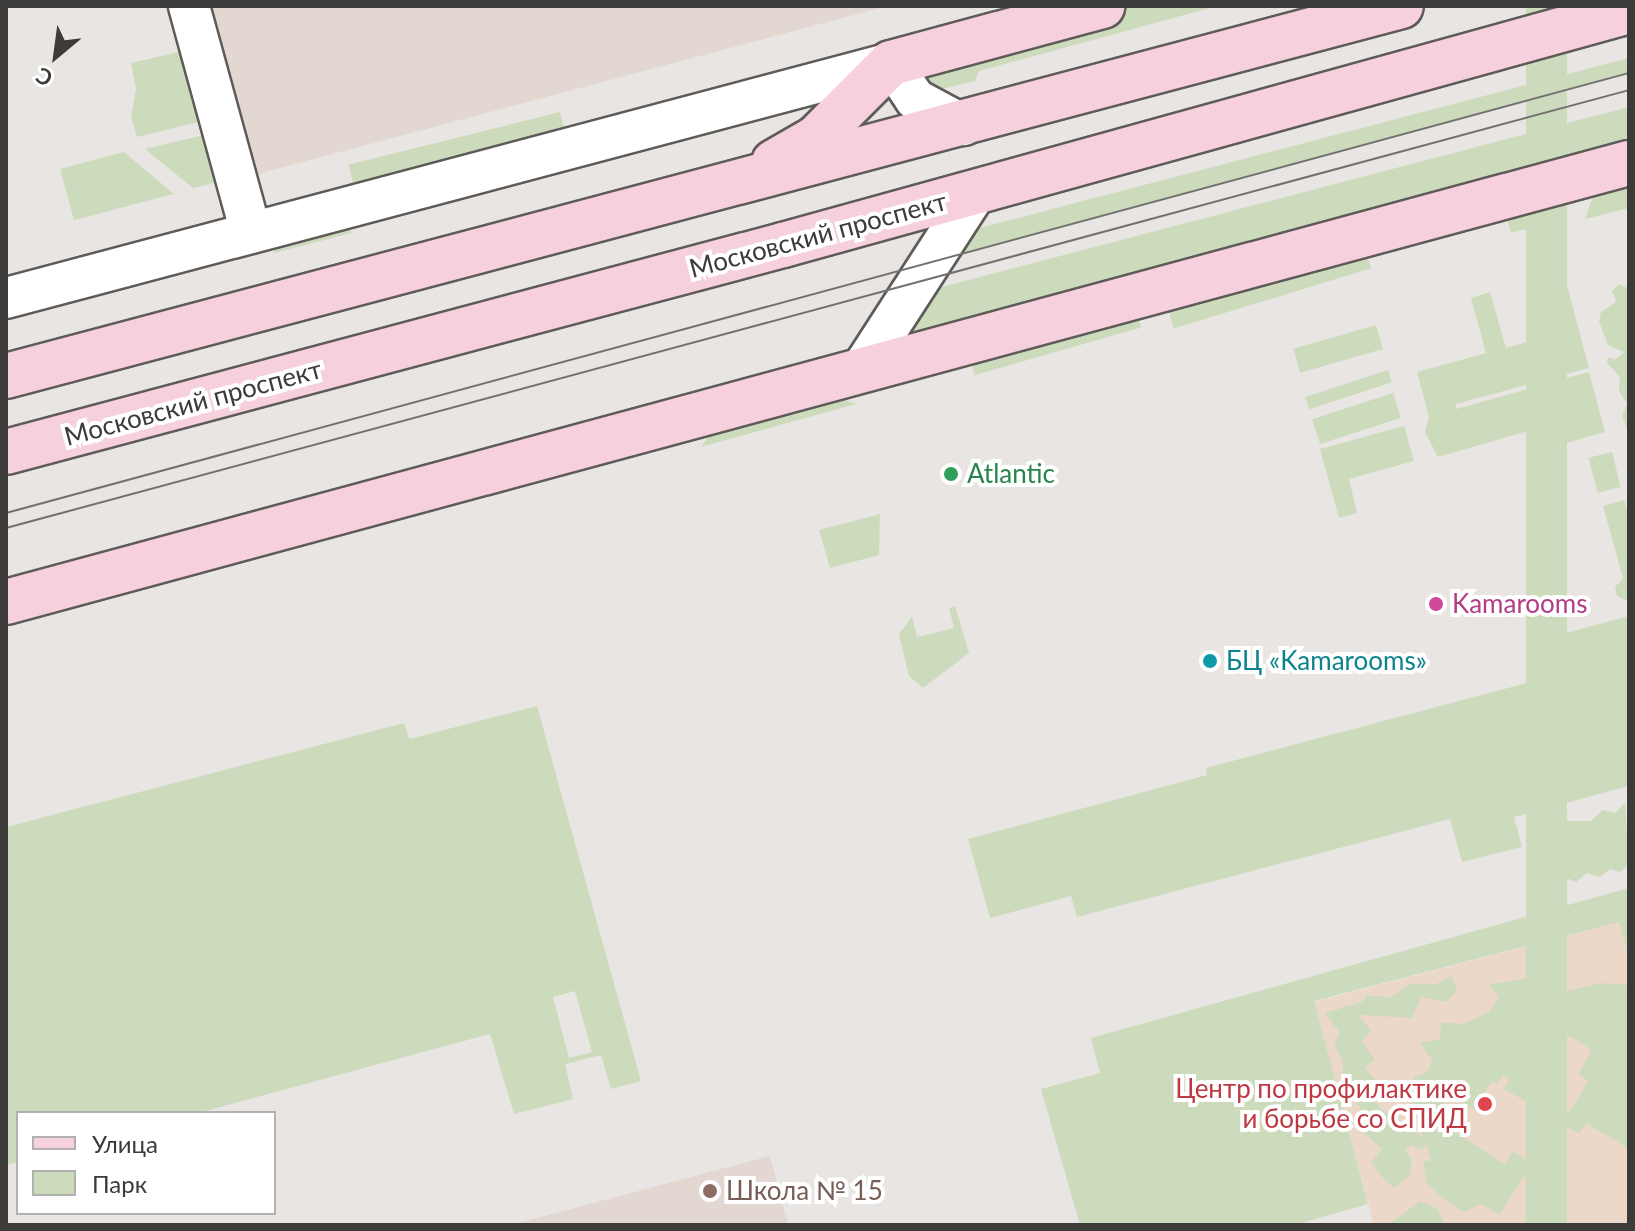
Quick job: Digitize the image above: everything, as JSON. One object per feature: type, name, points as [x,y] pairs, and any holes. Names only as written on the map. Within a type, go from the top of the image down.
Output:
[{"type":"main road","points":[[719,191],[816,138],[891,63],[1102,6]]},
{"type":"main road","points":[[6,376],[719,191],[1401,6]]},
{"type":"main road","name":"Московский проспект","points":[[6,452],[976,192],[1629,11]]},
{"type":"main road","points":[[6,602],[1629,163]]},
{"type":"street","points":[[189,6],[251,233]]},
{"type":"street","points":[[6,298],[891,63],[915,99],[963,125]]},
{"type":"street","points":[[861,370],[976,192]]},
{"type":"shaded area","points":[[206,6],[888,6],[250,176]]},
{"type":"shaded area","name":"Центр по профилактике и борьбе со СПИД","points":[[1619,922],[1629,960],[1629,1225],[1374,1225],[1314,1002]]},
{"type":"shaded area","name":"Школа № 15","points":[[770,1156],[788,1225],[511,1225]]},
{"type":"green space","points":[[1130,6],[1217,6],[979,71],[975,81],[928,92],[920,69],[929,61]]},
{"type":"green space","points":[[1526,6],[1567,6],[1567,1225],[1526,1225]]},
{"type":"green space","points":[[179,52],[198,122],[137,137],[131,118],[136,89],[131,63]]},
{"type":"green space","points":[[1629,58],[1629,73],[931,263],[949,236]]},
{"type":"green space","points":[[1629,107],[1629,154],[888,355],[934,289]]},
{"type":"green space","points":[[560,112],[566,136],[355,189],[348,165]]},
{"type":"green space","points":[[213,133],[226,180],[193,188],[145,149]]},
{"type":"green space","points":[[124,152],[174,194],[74,220],[60,169]]},
{"type":"green space","points":[[1629,185],[1629,208],[1585,219],[1593,196]]},
{"type":"green space","points":[[1541,209],[1559,221],[1511,233],[1506,215]]},
{"type":"green space","points":[[346,216],[351,233],[275,253],[274,247]]},
{"type":"green space","points":[[1366,252],[1371,268],[1174,328],[1169,312]]},
{"type":"green space","points":[[1564,274],[1589,368],[1456,404],[1456,409],[1589,372],[1605,432],[1545,449],[1538,428],[1438,457],[1425,432],[1429,417],[1417,372],[1486,353],[1471,298],[1490,292],[1506,348],[1563,332],[1548,278]]},
{"type":"green space","points":[[1619,284],[1629,289],[1629,433],[1622,416],[1627,404],[1619,391],[1620,377],[1607,363],[1608,357],[1615,360],[1624,352],[1608,345],[1599,321],[1601,312],[1616,302],[1612,291]]},
{"type":"green space","points":[[1137,313],[1141,327],[975,375],[971,361]]},
{"type":"green space","points":[[1376,325],[1383,349],[1300,373],[1293,349]]},
{"type":"green space","points":[[1388,370],[1392,382],[1309,409],[1305,397]]},
{"type":"green space","points":[[1393,393],[1401,418],[1320,444],[1312,419]]},
{"type":"green space","points":[[835,396],[856,404],[701,447],[713,430]]},
{"type":"green space","points":[[1404,426],[1414,461],[1349,479],[1357,513],[1339,518],[1320,449]]},
{"type":"green space","points":[[1612,452],[1621,487],[1597,493],[1589,458]]},
{"type":"green space","points":[[1624,500],[1629,517],[1628,601],[1617,596],[1615,587],[1623,578],[1603,506]]},
{"type":"green space","points":[[880,514],[879,555],[830,568],[819,530]]},
{"type":"green space","points":[[955,606],[969,653],[923,688],[909,676],[899,634],[912,617],[917,637],[954,628],[949,608]]},
{"type":"green space","points":[[1629,616],[1629,786],[1514,817],[1522,847],[1462,862],[1450,819],[1077,917],[1071,896],[990,918],[968,839],[1207,775],[1206,768],[1561,674],[1551,637]]},
{"type":"green space","points":[[537,706],[641,1081],[611,1089],[601,1055],[565,1064],[573,1099],[514,1114],[490,1034],[205,1111],[16,1111],[16,1162],[6,1165],[6,827],[404,723],[409,739]],"holes":[[[575,991],[592,1052],[569,1058],[553,997]]]},
{"type":"green space","points":[[1625,802],[1629,864],[1620,872],[1610,869],[1600,877],[1587,873],[1576,882],[1569,879],[1553,885],[1541,870],[1538,852],[1563,834],[1564,821],[1591,821],[1603,810],[1616,813]]},
{"type":"green space","points":[[1629,888],[1629,958],[1619,922],[1314,1001],[1368,1204],[1294,1225],[1080,1225],[1041,1089],[1100,1073],[1091,1038]]},
{"type":"green space","points":[[1452,976],[1457,991],[1446,1002],[1421,997],[1412,1018],[1359,1015],[1371,1031],[1361,1041],[1375,1059],[1365,1069],[1382,1086],[1373,1100],[1385,1112],[1424,1138],[1408,1109],[1416,1093],[1414,1077],[1427,1072],[1432,1060],[1420,1043],[1440,1039],[1441,1022],[1463,1024],[1489,1012],[1499,997],[1489,985],[1528,978],[1526,993],[1532,1000],[1548,996],[1545,1010],[1551,1012],[1555,995],[1598,983],[1629,985],[1629,1149],[1586,1123],[1579,1134],[1562,1124],[1588,1081],[1578,1074],[1592,1050],[1566,1034],[1525,1101],[1504,1089],[1509,1080],[1503,1075],[1497,1084],[1492,1081],[1475,1110],[1449,1095],[1434,1119],[1505,1164],[1513,1151],[1532,1163],[1499,1215],[1482,1204],[1463,1212],[1441,1197],[1427,1183],[1423,1162],[1431,1160],[1426,1144],[1422,1150],[1412,1145],[1405,1150],[1412,1160],[1409,1176],[1394,1188],[1383,1178],[1371,1162],[1382,1149],[1365,1134],[1364,1114],[1343,1081],[1343,1060],[1334,1045],[1340,1033],[1325,1013],[1362,1002],[1367,995],[1391,997],[1411,984],[1436,984]]},
{"type":"green space","points":[[1420,1201],[1438,1209],[1445,1225],[1388,1225]]},
{"type":"tram line","points":[[6,513],[1629,73]]},
{"type":"tram line","points":[[6,528],[1629,90]]},
{"type":"place","name":"Atlantic","points":[[951,474]]},
{"type":"place","name":"Kamarooms","points":[[1436,604]]},
{"type":"place","name":"БЦ «Kamarooms»","points":[[1210,661]]},
{"type":"place","name":"Центр по профилактике и борьбе со СПИД","points":[[1485,1104]]},
{"type":"place","name":"Школа № 15","points":[[710,1191]]}]
